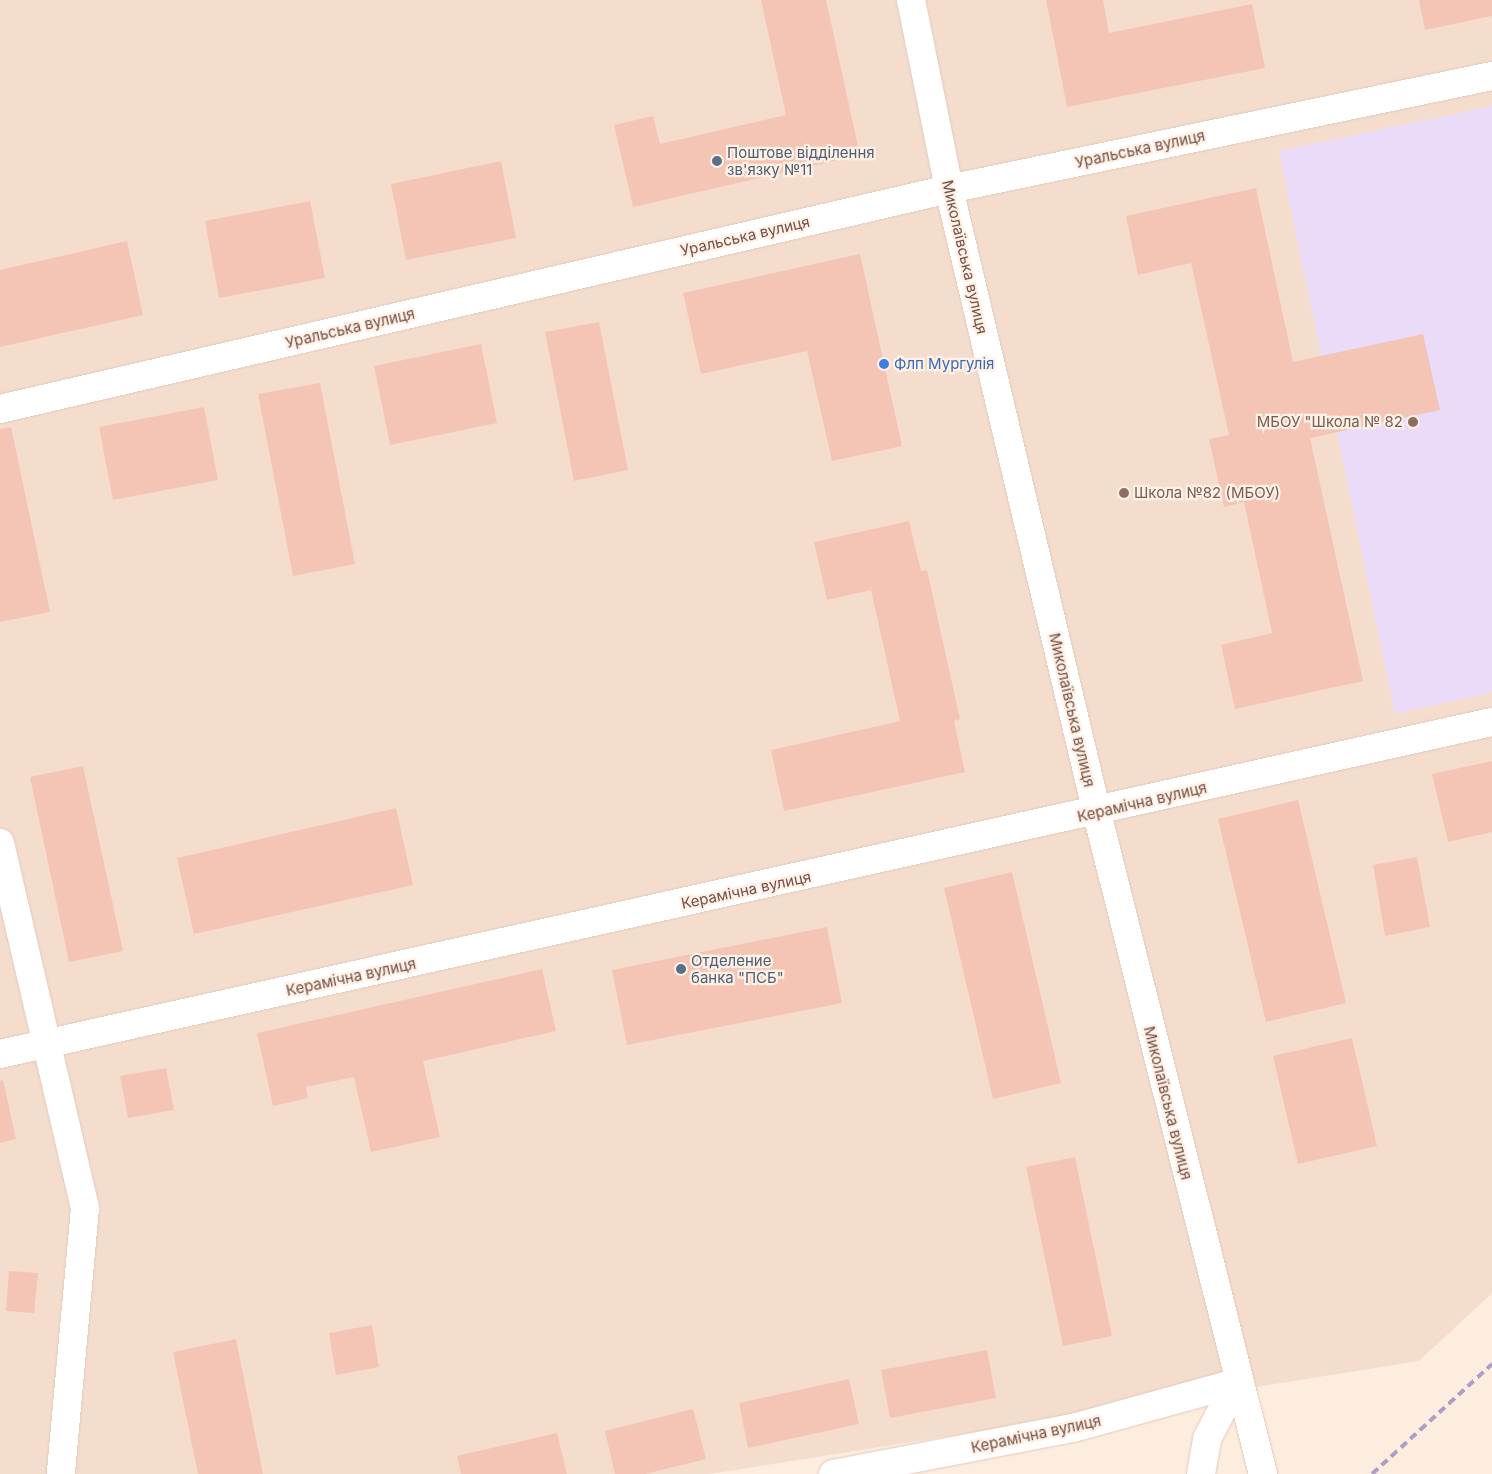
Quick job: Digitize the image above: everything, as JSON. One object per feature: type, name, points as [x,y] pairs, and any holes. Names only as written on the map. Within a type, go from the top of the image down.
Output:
[{"type":"street","name":"Миколаївська вулиця","points":[[911,0],[949,189],[1097,813],[1236,1383],[1263,1474]]},
{"type":"street","name":"Уральська вулиця","points":[[0,409],[949,189],[1492,76]]},
{"type":"street","name":"Керамічна вулиця","points":[[0,1054],[1097,813],[1492,722]]},
{"type":"street","points":[[0,843],[85,1208],[61,1474]]},
{"type":"street","name":"Керамічна вулиця","points":[[832,1474],[1073,1428],[1236,1383]]},
{"type":"street","points":[[1201,1474],[1207,1439],[1236,1383]]},
{"type":"shaded area","points":[[0,0],[1492,0],[1492,1293],[1419,1361],[710,1474],[0,1474]]},
{"type":"shaded area","name":"МБОУ \"Школа № 82","points":[[1492,106],[1492,692],[1395,714],[1279,151]]},
{"type":"building","points":[[761,0],[826,0],[860,155],[633,207],[614,125],[653,116],[660,144],[786,115]]},
{"type":"building","points":[[1046,0],[1103,0],[1109,33],[1252,4],[1265,68],[1067,107]]},
{"type":"building","points":[[1419,0],[1492,0],[1492,16],[1425,30]]},
{"type":"building","points":[[501,161],[516,238],[406,260],[391,184]]},
{"type":"building","points":[[1256,188],[1293,362],[1423,334],[1440,410],[1310,438],[1363,681],[1235,709],[1221,645],[1272,633],[1244,502],[1224,507],[1209,439],[1229,435],[1191,263],[1138,275],[1126,216]]},
{"type":"building","points":[[310,201],[325,278],[219,298],[205,221]]},
{"type":"building","points":[[127,241],[143,315],[0,347],[0,270]]},
{"type":"building","points":[[860,254],[902,446],[832,461],[807,351],[701,374],[683,293]]},
{"type":"building","points":[[599,322],[628,470],[574,481],[545,332]]},
{"type":"building","points":[[481,344],[497,423],[390,445],[374,366]]},
{"type":"building","points":[[320,383],[355,564],[293,576],[258,394]]},
{"type":"building","points":[[204,407],[218,480],[113,500],[99,427]]},
{"type":"building","points":[[11,427],[50,612],[0,622],[0,429]]},
{"type":"building","points":[[909,521],[921,571],[927,570],[960,719],[954,721],[965,772],[784,811],[771,750],[900,721],[871,590],[827,600],[814,542]]},
{"type":"building","points":[[1492,761],[1492,832],[1448,842],[1432,774]]},
{"type":"building","points":[[83,766],[123,951],[69,962],[30,777]]},
{"type":"building","points":[[1298,800],[1346,1003],[1266,1022],[1218,819]]},
{"type":"building","points":[[396,808],[413,885],[194,934],[177,858]]},
{"type":"building","points":[[1417,857],[1430,927],[1385,936],[1373,865]]},
{"type":"building","points":[[1012,872],[1061,1083],[993,1099],[944,888]]},
{"type":"building","points":[[827,927],[842,1003],[627,1045],[612,970]]},
{"type":"building","points":[[542,969],[556,1031],[423,1061],[440,1137],[371,1152],[354,1077],[306,1087],[308,1098],[273,1106],[257,1033]]},
{"type":"building","points":[[1352,1038],[1377,1146],[1298,1164],[1273,1056]]},
{"type":"building","points":[[166,1068],[174,1110],[128,1118],[120,1076]]},
{"type":"building","points":[[3,1080],[16,1139],[0,1143],[0,1081]]},
{"type":"building","points":[[1075,1157],[1112,1336],[1063,1346],[1026,1167]]},
{"type":"building","points":[[9,1271],[38,1273],[34,1313],[6,1311]]},
{"type":"building","points":[[372,1325],[379,1367],[336,1375],[329,1333]]},
{"type":"building","points":[[236,1339],[263,1474],[198,1474],[173,1352]]},
{"type":"building","points":[[987,1350],[996,1398],[890,1418],[881,1370]]},
{"type":"building","points":[[849,1379],[859,1424],[748,1448],[739,1403]]},
{"type":"building","points":[[693,1409],[706,1459],[645,1474],[615,1474],[605,1431]]},
{"type":"building","points":[[557,1433],[567,1474],[461,1474],[457,1456]]},
{"type":"railway","points":[[1372,1474],[1492,1364]]},
{"type":"place","name":"Поштове відділення зв'язку №11","points":[[717,161]]},
{"type":"place","name":"Флп Мургулія","points":[[884,364]]},
{"type":"place","name":"МБОУ \"Школа № 82","points":[[1413,422]]},
{"type":"place","name":"Школа №82 (МБОУ)","points":[[1124,493]]},
{"type":"place","name":"Отделение банка \"ПСБ\"","points":[[681,969]]}]
